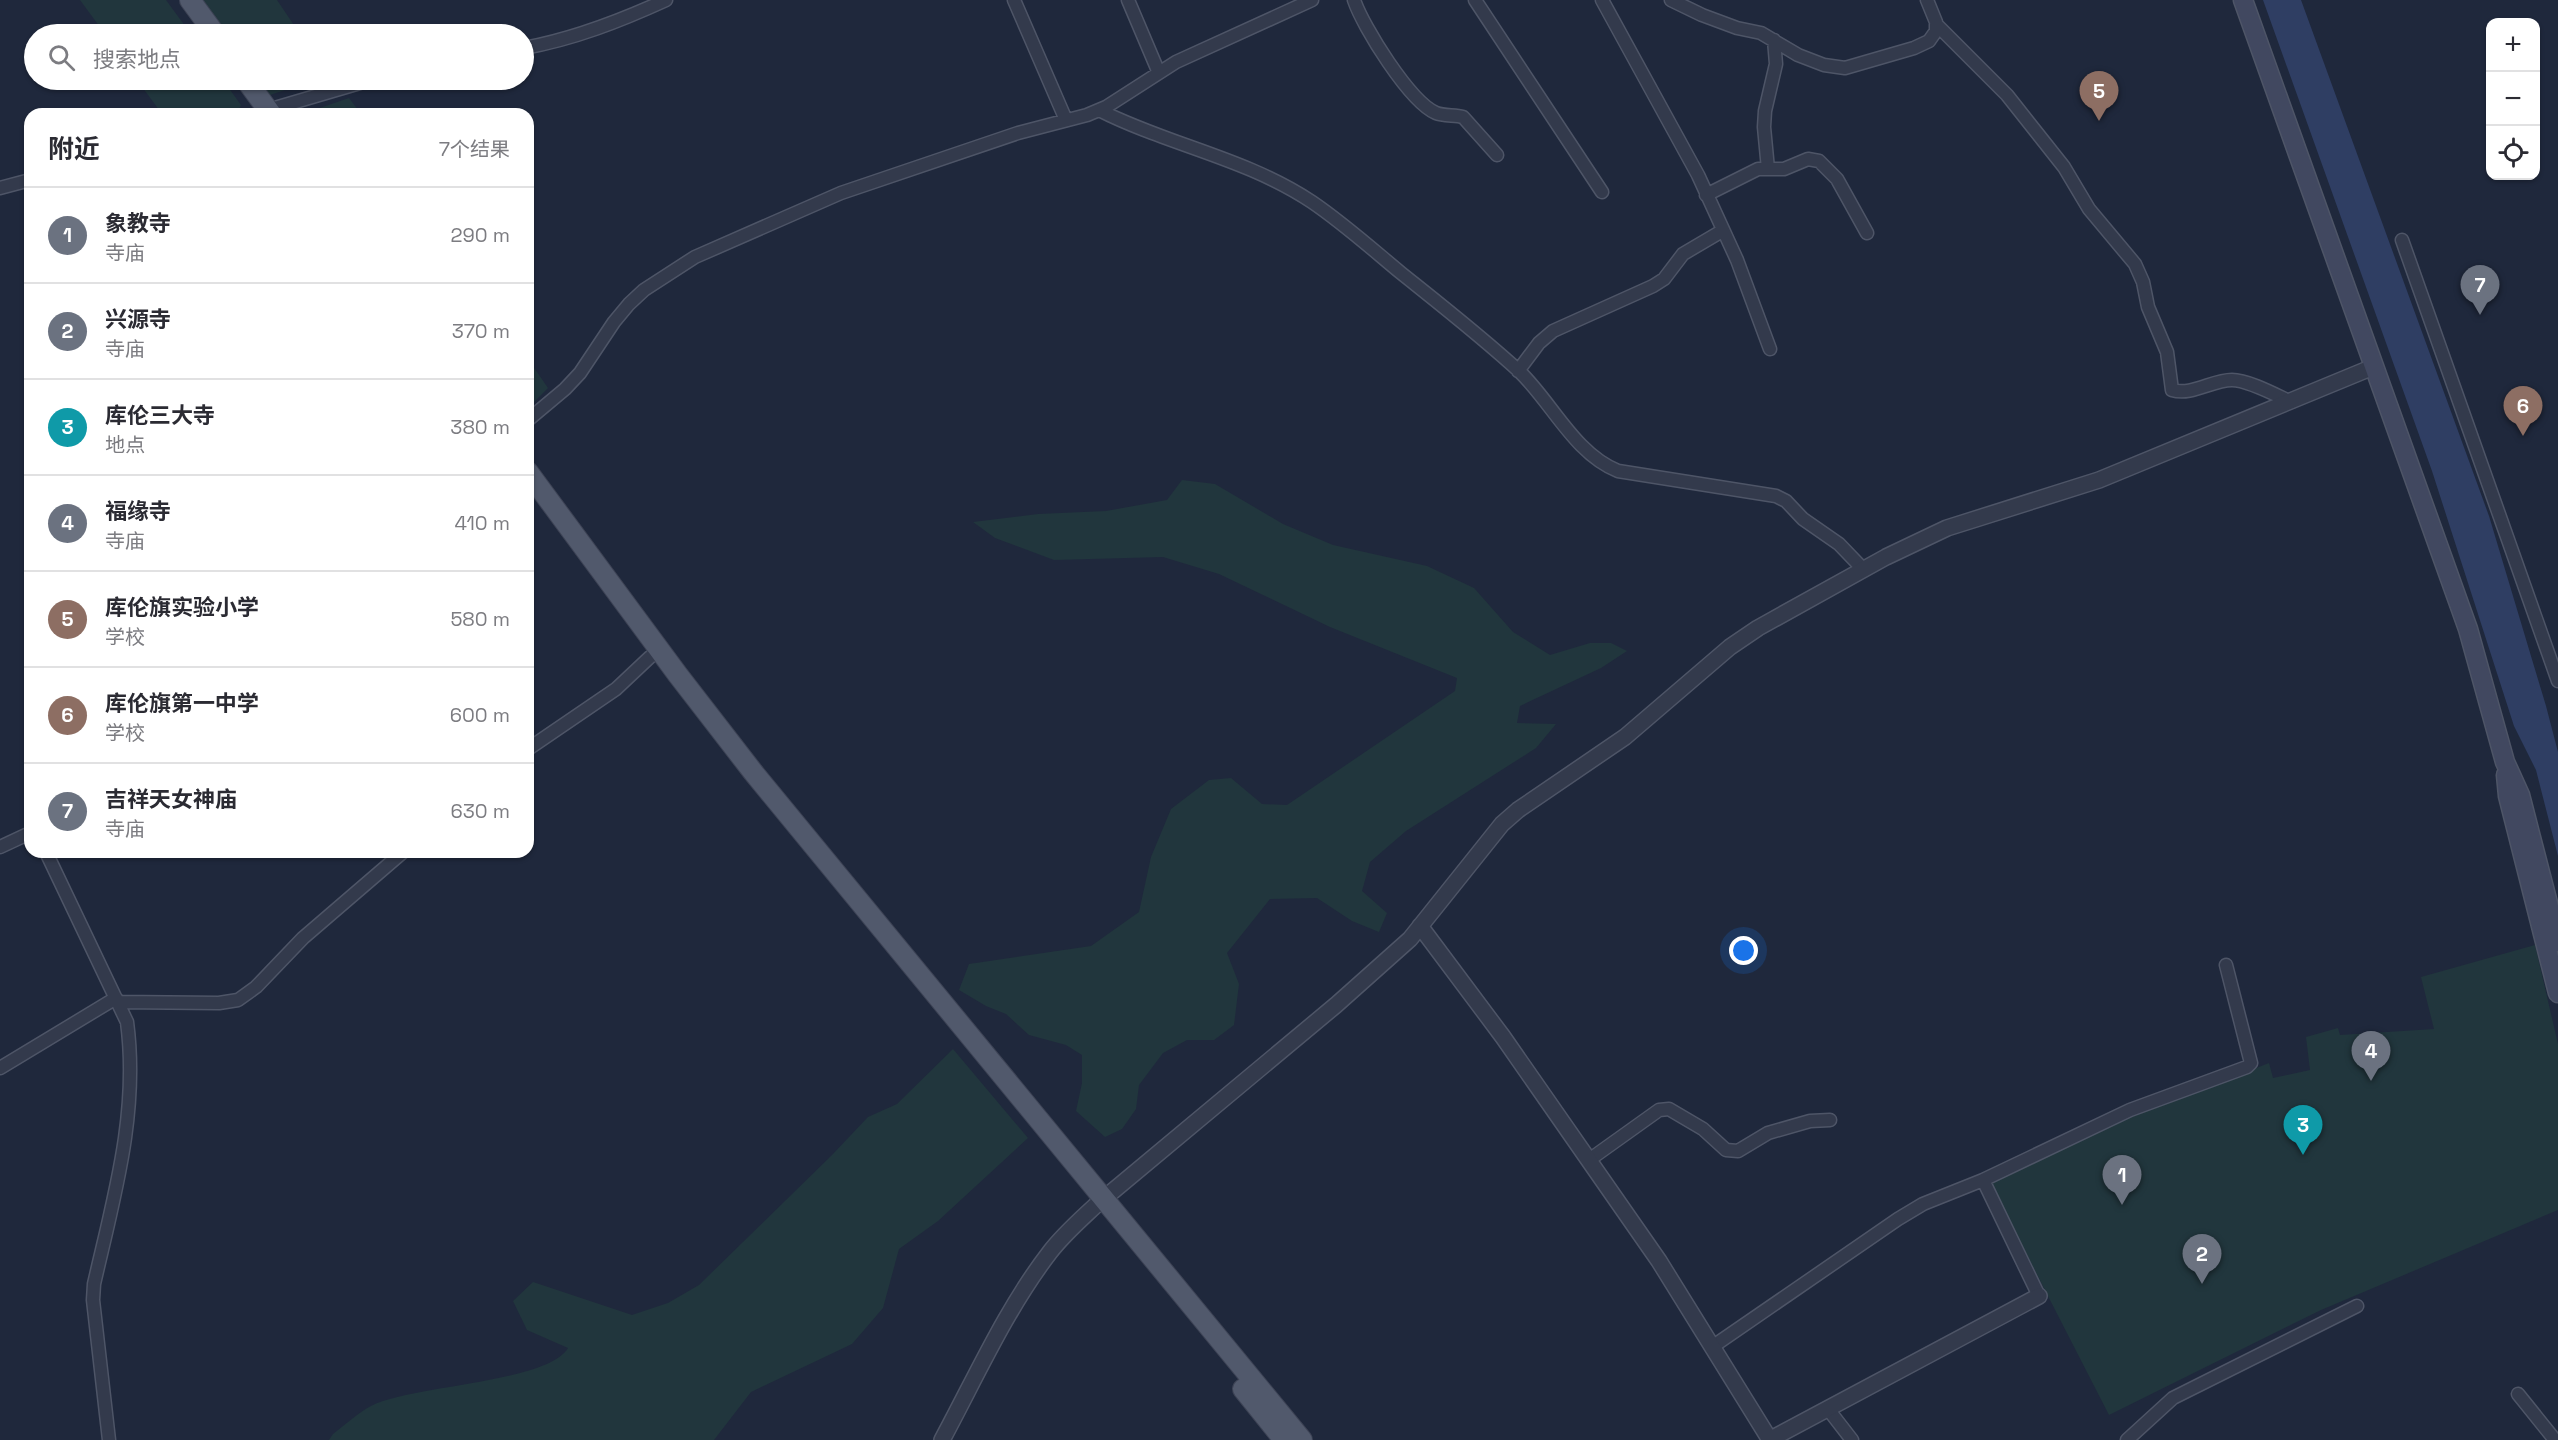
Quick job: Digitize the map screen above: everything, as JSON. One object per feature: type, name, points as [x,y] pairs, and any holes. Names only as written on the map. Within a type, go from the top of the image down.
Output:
[{"type":"main road","points":[[178,0],[195,24]]},
{"type":"main road","points":[[190,0],[207,24]]},
{"type":"main road","points":[[2243,0],[2468,629],[2505,762],[2520,795],[2558,942]]},
{"type":"main road","points":[[244,90],[261,108]]},
{"type":"main road","points":[[252,90],[263,108]]},
{"type":"main road","points":[[534,480],[671,666],[753,772],[1100,1202],[1284,1440]]},
{"type":"main road","points":[[534,501],[651,657],[794,841],[1302,1440]]},
{"type":"main road","points":[[2505,762],[2508,796],[2558,993]]},
{"type":"street","points":[[534,46],[558,42],[606,26],[666,0]]},
{"type":"street","points":[[1014,0],[1066,120]]},
{"type":"street","points":[[1128,0],[1140,33],[1159,73]]},
{"type":"street","points":[[534,415],[580,373],[614,322],[644,290],[695,257],[841,193],[1007,136],[1099,110],[1198,51],[1312,0]]},
{"type":"street","points":[[1354,0],[1361,19],[1372,38],[1412,93],[1437,114],[1463,117],[1497,155]]},
{"type":"street","points":[[1475,0],[1602,192]]},
{"type":"street","points":[[1602,0],[1675,133],[1706,195],[1737,260],[1770,349]]},
{"type":"street","points":[[1671,0],[1702,15],[1774,40],[1798,55],[1824,65],[1845,68],[1929,41],[1936,31],[1936,24]]},
{"type":"street","points":[[1926,0],[1936,24],[2007,95],[2064,167],[2089,209],[2136,264],[2143,282],[2148,307],[2163,340],[2172,390],[2181,393],[2218,381],[2235,380],[2291,402]]},
{"type":"street","points":[[1768,169],[1764,128],[1765,111],[1776,64],[1774,40]]},
{"type":"street","points":[[282,108],[338,90]]},
{"type":"street","points":[[1099,110],[1135,128],[1234,161],[1311,202],[1488,343],[1518,371],[1567,429],[1608,467],[1618,471],[1776,496],[1786,501],[1803,519],[1839,544],[1863,569]]},
{"type":"street","points":[[1706,195],[1758,169],[1784,169],[1808,159],[1819,161],[1837,179],[1867,233]]},
{"type":"street","points":[[0,188],[24,182]]},
{"type":"street","points":[[1518,371],[1539,343],[1553,332],[1653,286],[1664,279],[1683,254],[1722,231]]},
{"type":"street","points":[[2402,240],[2558,681]]},
{"type":"street","points":[[942,1440],[1033,1275],[1051,1250],[1100,1202],[1336,1005],[1410,939],[1487,840],[1518,810],[1625,737],[1740,640],[1777,616],[1863,569],[1947,528],[2098,480],[2373,367]]},
{"type":"street","points":[[534,745],[616,689],[651,657]]},
{"type":"street","points":[[0,847],[24,836]]},
{"type":"street","points":[[49,858],[127,1022],[131,1050],[131,1096],[124,1156],[94,1284],[93,1300],[109,1440]]},
{"type":"street","points":[[0,1068],[117,1000],[219,1003],[238,1000],[256,987],[303,938],[396,858]]},
{"type":"street","points":[[1420,926],[1503,1037],[1659,1261],[1769,1440],[2039,1296],[1983,1180]]},
{"type":"street","points":[[1712,1347],[1923,1204],[1983,1180],[2130,1110],[2247,1067],[2251,1063],[2226,965]]},
{"type":"street","points":[[1588,1160],[1659,1110],[1669,1109],[1703,1129],[1726,1150],[1738,1151],[1768,1133],[1810,1121],[1830,1120]]},
{"type":"street","points":[[2127,1440],[2173,1398],[2357,1306]]},
{"type":"street","points":[[2518,1394],[2555,1440]]},
{"type":"street","points":[[1828,1409],[1852,1440]]},
{"type":"shaded area","points":[[80,0],[166,0],[184,24],[98,24]]},
{"type":"shaded area","points":[[202,0],[277,0],[293,24],[220,24]]},
{"type":"shaded area","points":[[144,90],[230,90],[241,105],[240,108],[158,108]]},
{"type":"shaded area","points":[[266,90],[285,90],[270,95]]},
{"type":"shaded area","points":[[349,98],[356,108],[320,108]]},
{"type":"shaded area","points":[[534,368],[548,388],[534,402]]},
{"type":"shaded area","points":[[1182,480],[1215,484],[1283,524],[1333,545],[1427,566],[1474,588],[1513,632],[1550,655],[1590,643],[1611,643],[1627,651],[1601,668],[1520,706],[1517,723],[1556,724],[1536,748],[1406,831],[1370,862],[1362,891],[1387,913],[1379,932],[1352,921],[1317,898],[1270,899],[1227,953],[1239,984],[1234,1025],[1214,1040],[1187,1040],[1163,1053],[1139,1085],[1136,1109],[1122,1129],[1105,1137],[1076,1111],[1082,1083],[1082,1055],[1066,1045],[1029,1035],[1006,1014],[986,1006],[959,990],[969,964],[1091,946],[1139,912],[1151,857],[1171,809],[1209,780],[1231,778],[1262,804],[1287,805],[1455,691],[1457,678],[1330,627],[1219,574],[1163,557],[1054,560],[995,538],[973,522],[1038,514],[1106,511],[1167,500]]},
{"type":"shaded area","points":[[2535,945],[2558,1044],[2558,1210],[2321,1310],[2109,1415],[1990,1183],[2105,1127],[2269,1063],[2273,1078],[2310,1070],[2306,1037],[2338,1028],[2340,1035],[2434,1029],[2421,977]]},
{"type":"shaded area","points":[[953,1049],[1028,1138],[938,1221],[899,1249],[883,1308],[852,1344],[751,1392],[714,1440],[329,1440],[333,1434],[361,1412],[390,1399],[507,1376],[534,1369],[555,1360],[568,1348],[527,1330],[513,1301],[533,1282],[632,1315],[668,1303],[699,1285],[868,1117],[897,1104]]},
{"type":"water","points":[[2263,0],[2301,0],[2489,516],[2558,752],[2558,856],[2536,770],[2514,726],[2432,471]]},
{"type":"place","name":"库伦旗实验小学","points":[[2099,121]]},
{"type":"place","name":"吉祥天女神庙","points":[[2480,315]]},
{"type":"place","name":"库伦旗第一中学","points":[[2523,436]]},
{"type":"place","name":"福缘寺","points":[[2371,1081]]},
{"type":"place","name":"库伦三大寺","points":[[2303,1155]]},
{"type":"place","name":"象教寺","points":[[2122,1205]]},
{"type":"place","name":"兴源寺","points":[[2202,1284]]}]
